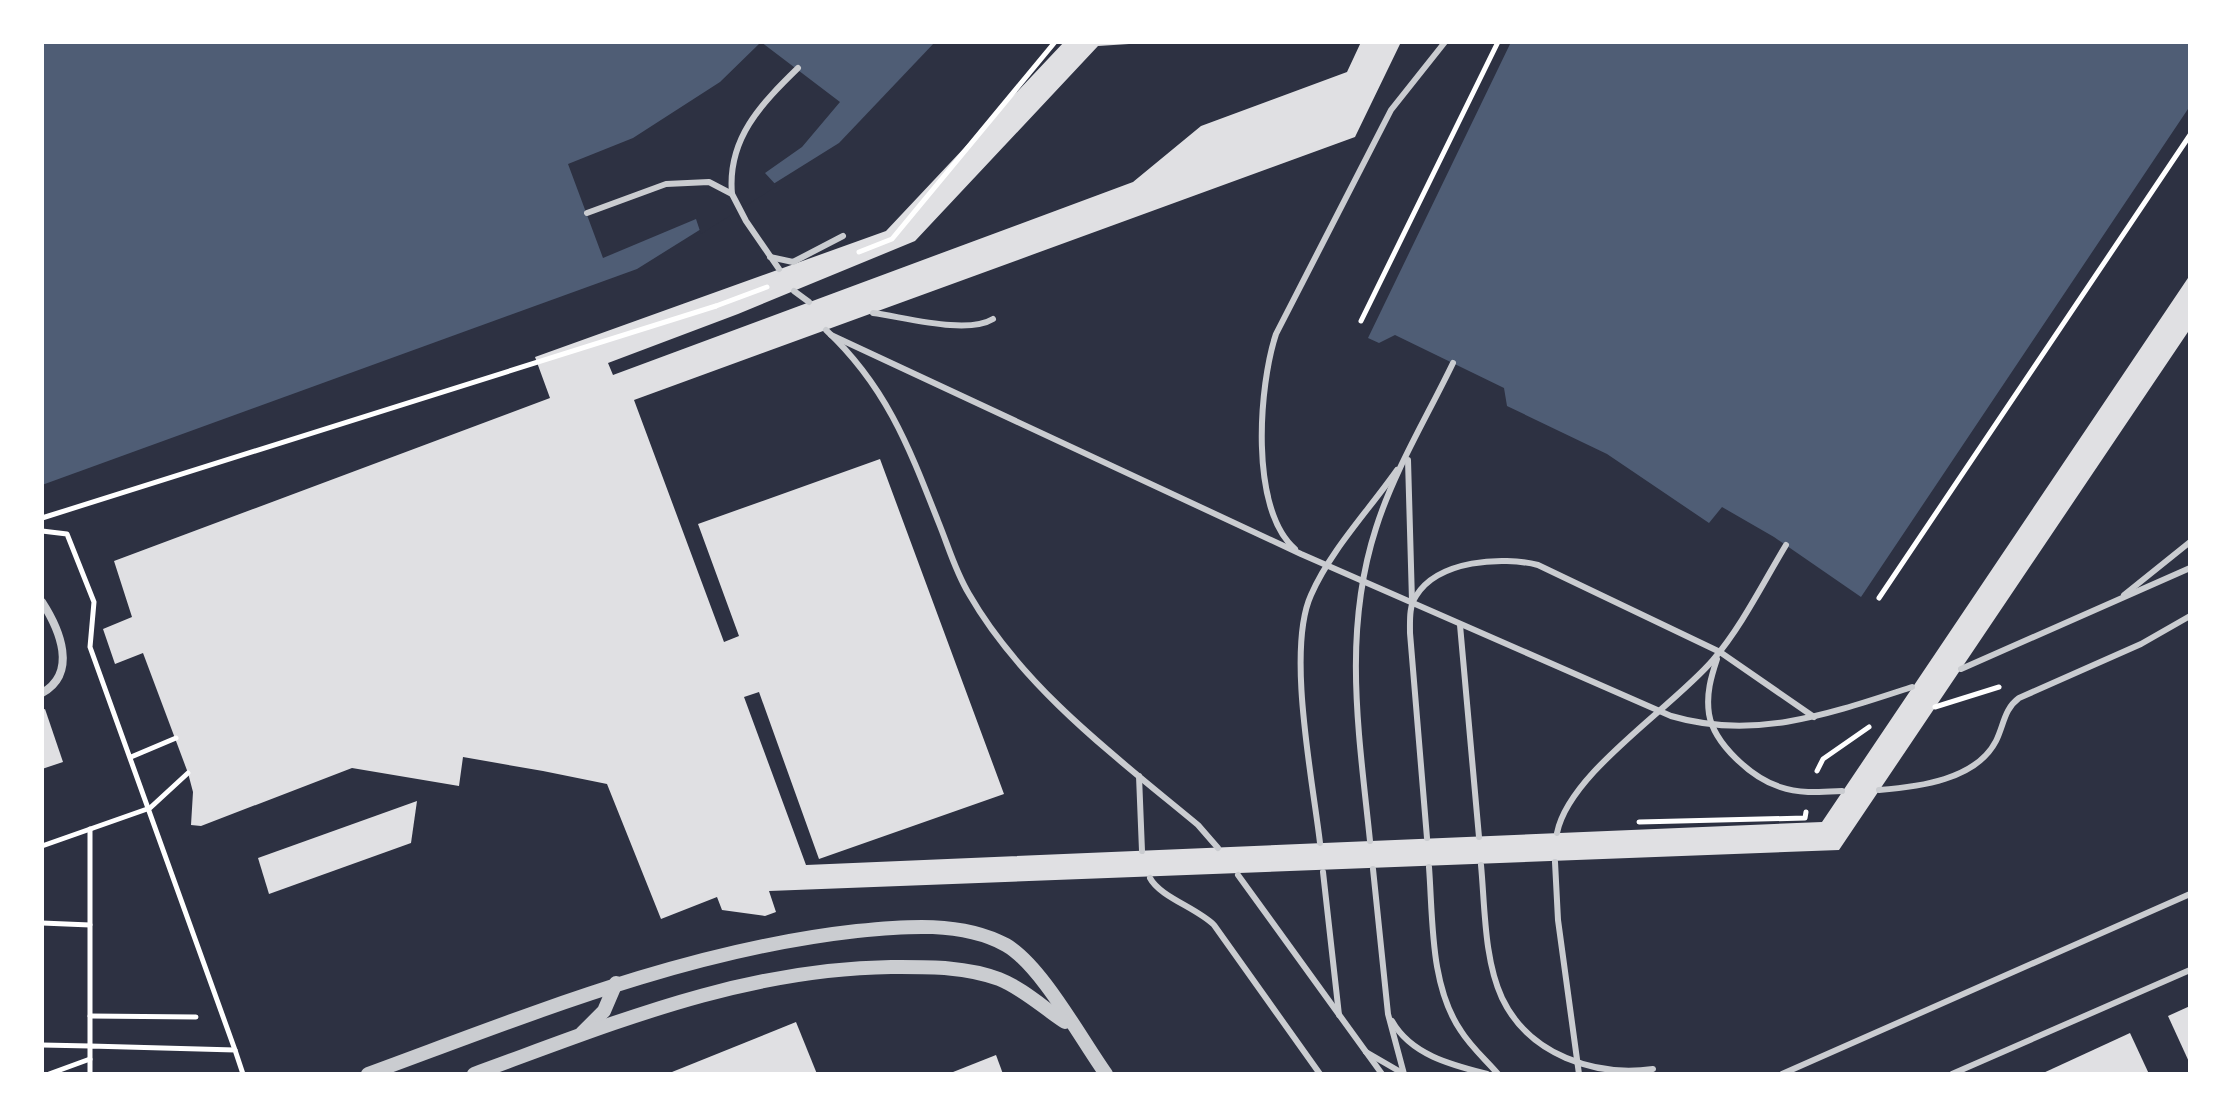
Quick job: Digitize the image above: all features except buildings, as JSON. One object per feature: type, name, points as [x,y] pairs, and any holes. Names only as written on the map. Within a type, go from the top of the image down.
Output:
[{"type":"street","points":[[42,602],[62,647],[63,669],[58,681],[42,693]]},
{"type":"street","points":[[368,1074],[616,983],[754,946],[855,931],[932,927],[977,934],[1006,945],[1030,963],[1106,1074]]},
{"type":"street","points":[[474,1074],[672,1001],[763,979],[845,967],[967,970],[1002,980],[1072,1027]]},
{"type":"street","points":[[579,1036],[604,1011],[616,983]]},
{"type":"lane","points":[[1301,554],[1282,532],[1266,485],[1263,401],[1267,360],[1276,334],[1391,110],[1445,42]]},
{"type":"lane","points":[[779,269],[732,194],[731,178],[744,131],[760,107],[798,68]]},
{"type":"lane","points":[[587,213],[680,181],[709,182],[732,194]]},
{"type":"lane","points":[[770,256],[793,262],[808,258],[843,236]]},
{"type":"lane","points":[[794,291],[806,303]]},
{"type":"lane","points":[[873,313],[960,325],[977,325],[993,319]]},
{"type":"lane","points":[[1218,848],[1198,825],[1034,680],[977,609],[957,570],[893,412],[868,376],[828,333],[1301,554],[1659,712],[1713,727],[1763,727],[1814,717],[1912,687]]},
{"type":"lane","points":[[1320,843],[1302,643],[1309,598],[1409,454],[1453,363],[1383,508],[1363,588],[1353,679],[1370,841]]},
{"type":"lane","points":[[1409,454],[1406,480],[1412,603],[1410,633],[1427,838]]},
{"type":"lane","points":[[2117,601],[2190,542]]},
{"type":"lane","points":[[1786,545],[1720,652],[1710,680],[1708,703],[1713,727],[1749,771],[1764,781],[1795,791],[1842,791]]},
{"type":"lane","points":[[1412,603],[1428,583],[1472,563],[1492,559],[1523,561],[1720,652],[1814,717]]},
{"type":"lane","points":[[1961,669],[2190,568]]},
{"type":"lane","points":[[1879,790],[1955,775],[1989,751],[2008,709],[2019,698],[2141,644],[2190,616]]},
{"type":"lane","points":[[1460,625],[1479,837]]},
{"type":"lane","points":[[1557,833],[1565,810],[1579,789],[1720,652]]},
{"type":"lane","points":[[1139,776],[1142,851]]},
{"type":"lane","points":[[1555,862],[1558,920],[1579,1074]]},
{"type":"lane","points":[[1481,865],[1494,974],[1503,999],[1519,1023],[1538,1041],[1578,1064],[1606,1071],[1653,1069],[1638,1074]]},
{"type":"lane","points":[[1429,867],[1437,959],[1444,991],[1461,1031],[1498,1074]]},
{"type":"lane","points":[[1373,869],[1388,1014],[1404,1074]]},
{"type":"lane","points":[[1323,872],[1339,1018]]},
{"type":"lane","points":[[1238,875],[1382,1074]]},
{"type":"lane","points":[[1150,878],[1156,888],[1192,907],[1214,925],[1320,1074]]},
{"type":"lane","points":[[1782,1074],[2190,894]]},
{"type":"lane","points":[[1952,1074],[2190,970]]},
{"type":"lane","points":[[1388,1014],[1397,1031],[1426,1054],[1487,1074]]},
{"type":"lane","points":[[1363,1050],[1404,1074]]},
{"type":"path","points":[[848,256],[892,239],[1055,42]]},
{"type":"path","points":[[1361,321],[1498,42]]},
{"type":"path","points":[[1879,598],[2190,135]]},
{"type":"path","points":[[42,518],[716,306],[775,284]]},
{"type":"path","points":[[42,531],[67,534],[94,602],[90,647],[243,1074]]},
{"type":"path","points":[[131,757],[176,738]]},
{"type":"path","points":[[42,846],[150,808],[188,773]]},
{"type":"path","points":[[90,829],[90,1074]]},
{"type":"path","points":[[42,923],[90,925]]},
{"type":"path","points":[[90,1016],[196,1017]]},
{"type":"path","points":[[42,1045],[235,1050]]},
{"type":"path","points":[[49,1074],[90,1059]]},
{"type":"water","points":[[42,42],[935,42],[839,143],[637,269],[42,485]]},
{"type":"water","points":[[1511,42],[2190,42],[2190,106],[1861,597],[1774,537],[1722,507],[1709,523],[1607,454],[1507,406],[1504,388],[1395,335],[1379,343],[1368,338]]},
{"type":"pier","points":[[761,42],[840,102],[802,147],[765,173],[777,186],[701,234],[696,219],[603,258],[568,164],[633,138],[720,82]]}]
